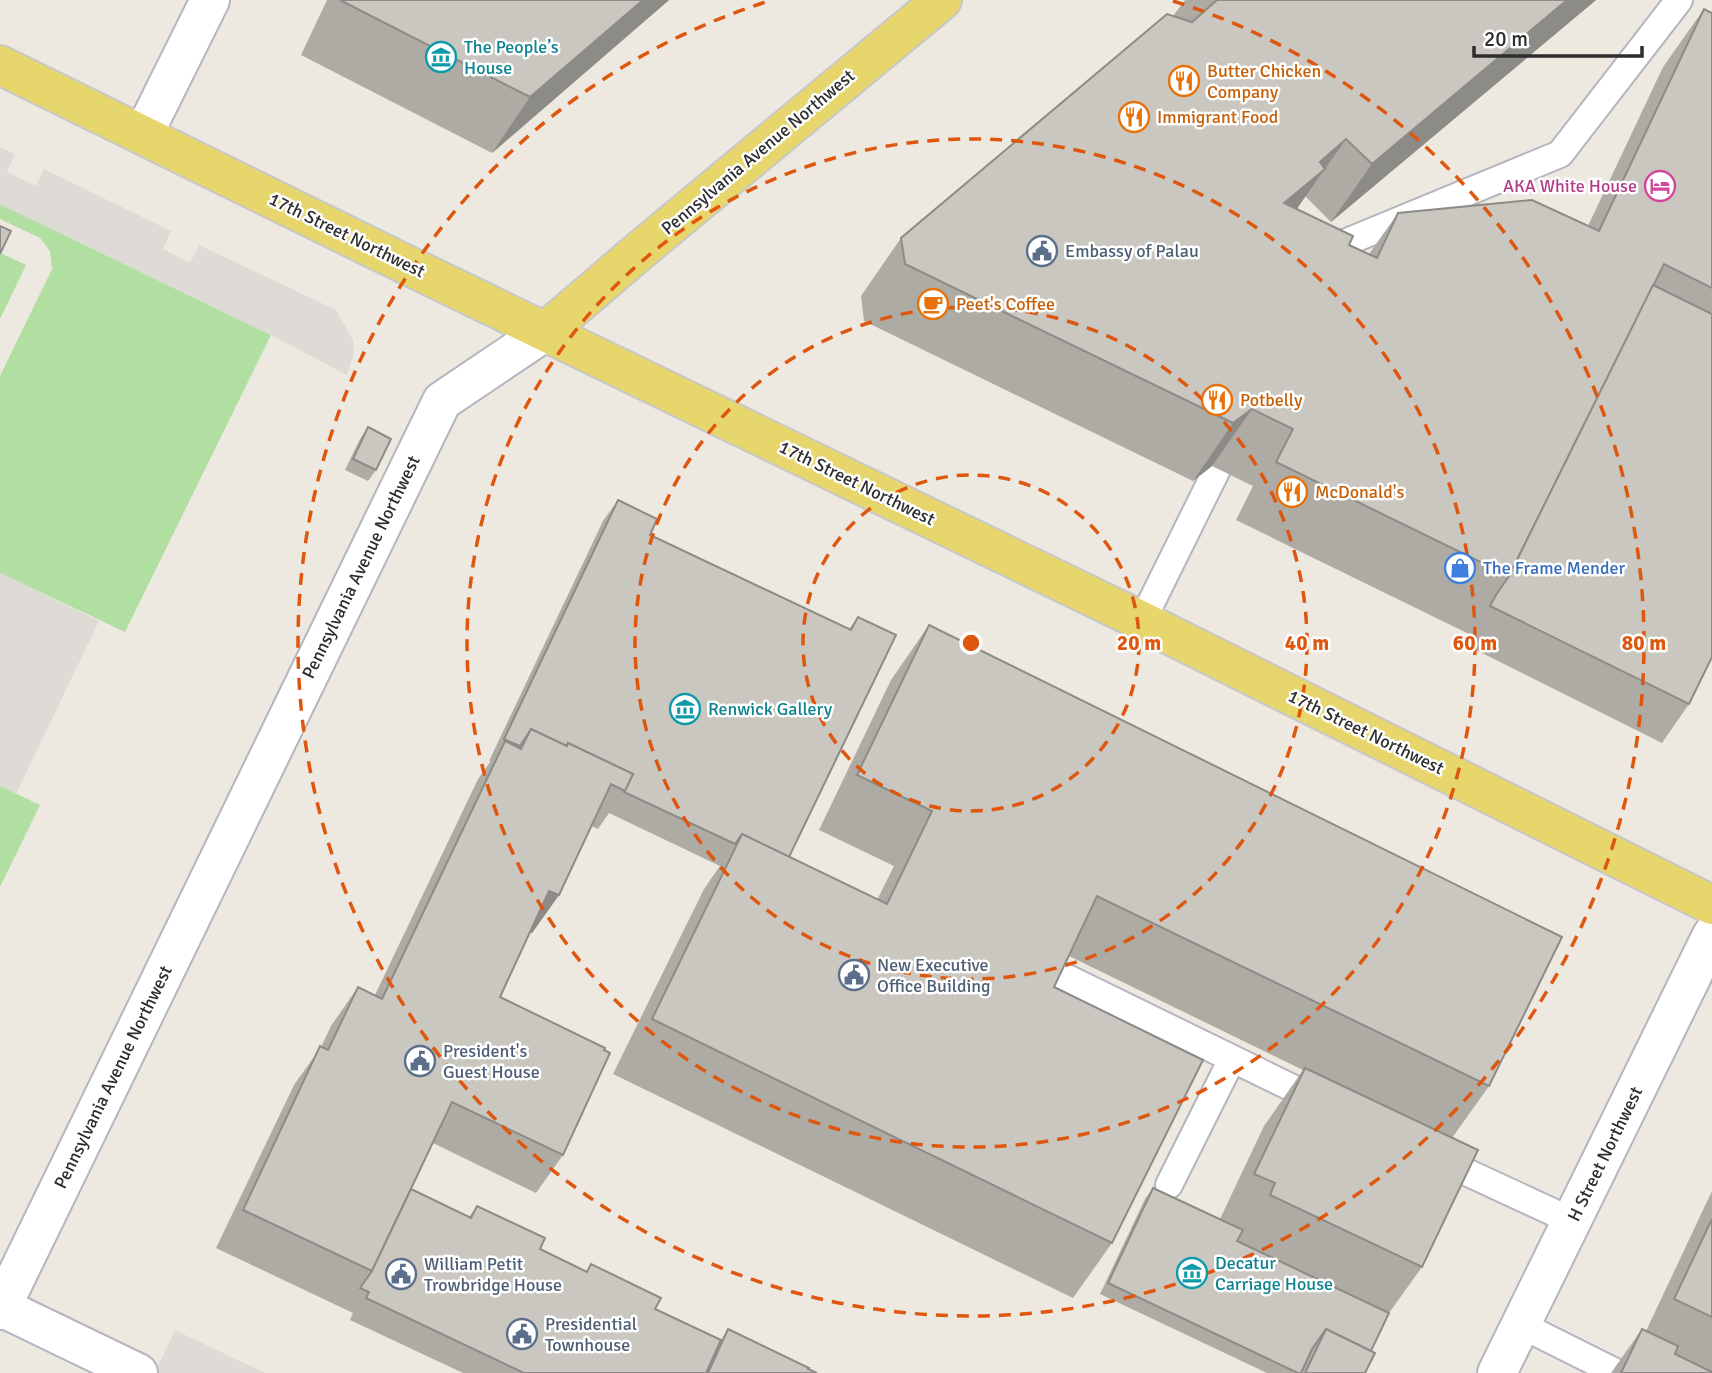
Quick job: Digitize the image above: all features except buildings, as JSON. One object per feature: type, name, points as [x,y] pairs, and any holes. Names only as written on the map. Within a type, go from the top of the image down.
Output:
[{"type":"main road","name":"Pennsylvania Avenue Northwest","points":[[546,331],[942,0]]},
{"type":"main road","name":"17th Street Northwest","points":[[0,65],[1142,621],[1712,905]]},
{"type":"street","points":[[143,135],[210,0]]},
{"type":"street","name":"Pennsylvania Avenue Northwest","points":[[4,1291],[442,401],[546,331]]},
{"type":"street","name":"H Street Northwest","points":[[1497,1373],[1712,935]]},
{"type":"street","points":[[4,1291],[138,1373]]},
{"type":"lane","points":[[1313,276],[1325,251],[1560,154],[1679,0]]},
{"type":"lane","points":[[1142,621],[1247,410]]},
{"type":"lane","points":[[1063,976],[1343,1113]]},
{"type":"lane","points":[[1169,1185],[1232,1059]]},
{"type":"lane","points":[[1418,1149],[1572,1221]]},
{"type":"lane","points":[[1521,1325],[1617,1373]]},
{"type":"green space","points":[[0,204],[271,335],[125,632],[0,573],[0,376],[52,269],[50,251],[40,238],[0,219]]},
{"type":"green space","points":[[0,253],[26,265],[0,319]]},
{"type":"green space","points":[[0,786],[40,805],[0,887]]},
{"type":"shaded area","points":[[0,147],[15,154],[7,172],[36,186],[44,169],[171,231],[163,249],[190,263],[199,245],[336,310],[353,340],[354,353],[347,375],[271,335],[0,204]]},
{"type":"shaded area","points":[[0,573],[99,621],[16,794],[0,786]]},
{"type":"shaded area","points":[[175,1330],[265,1373],[155,1373]]},
{"type":"place","name":"The People’s House","points":[[441,57]]},
{"type":"place","name":"Butter Chicken Company","points":[[1184,81]]},
{"type":"place","name":"Immigrant Food","points":[[1134,117]]},
{"type":"place","name":"AKA White House","points":[[1660,186]]},
{"type":"place","name":"Embassy of Palau","points":[[1042,251]]},
{"type":"place","name":"Peet's Coffee","points":[[933,304]]},
{"type":"place","name":"Potbelly","points":[[1217,400]]},
{"type":"place","name":"McDonald's","points":[[1292,492]]},
{"type":"place","name":"The Frame Mender","points":[[1460,568]]},
{"type":"place","name":"Renwick Gallery","points":[[685,709]]},
{"type":"place","name":"New Executive Office Building","points":[[854,975]]},
{"type":"place","name":"President's Guest House","points":[[420,1061]]},
{"type":"place","name":"Decatur Carriage House","points":[[1192,1273]]},
{"type":"place","name":"William Petit Trowbridge House","points":[[401,1274]]},
{"type":"place","name":"Presidential Townhouse","points":[[522,1334]]}]
